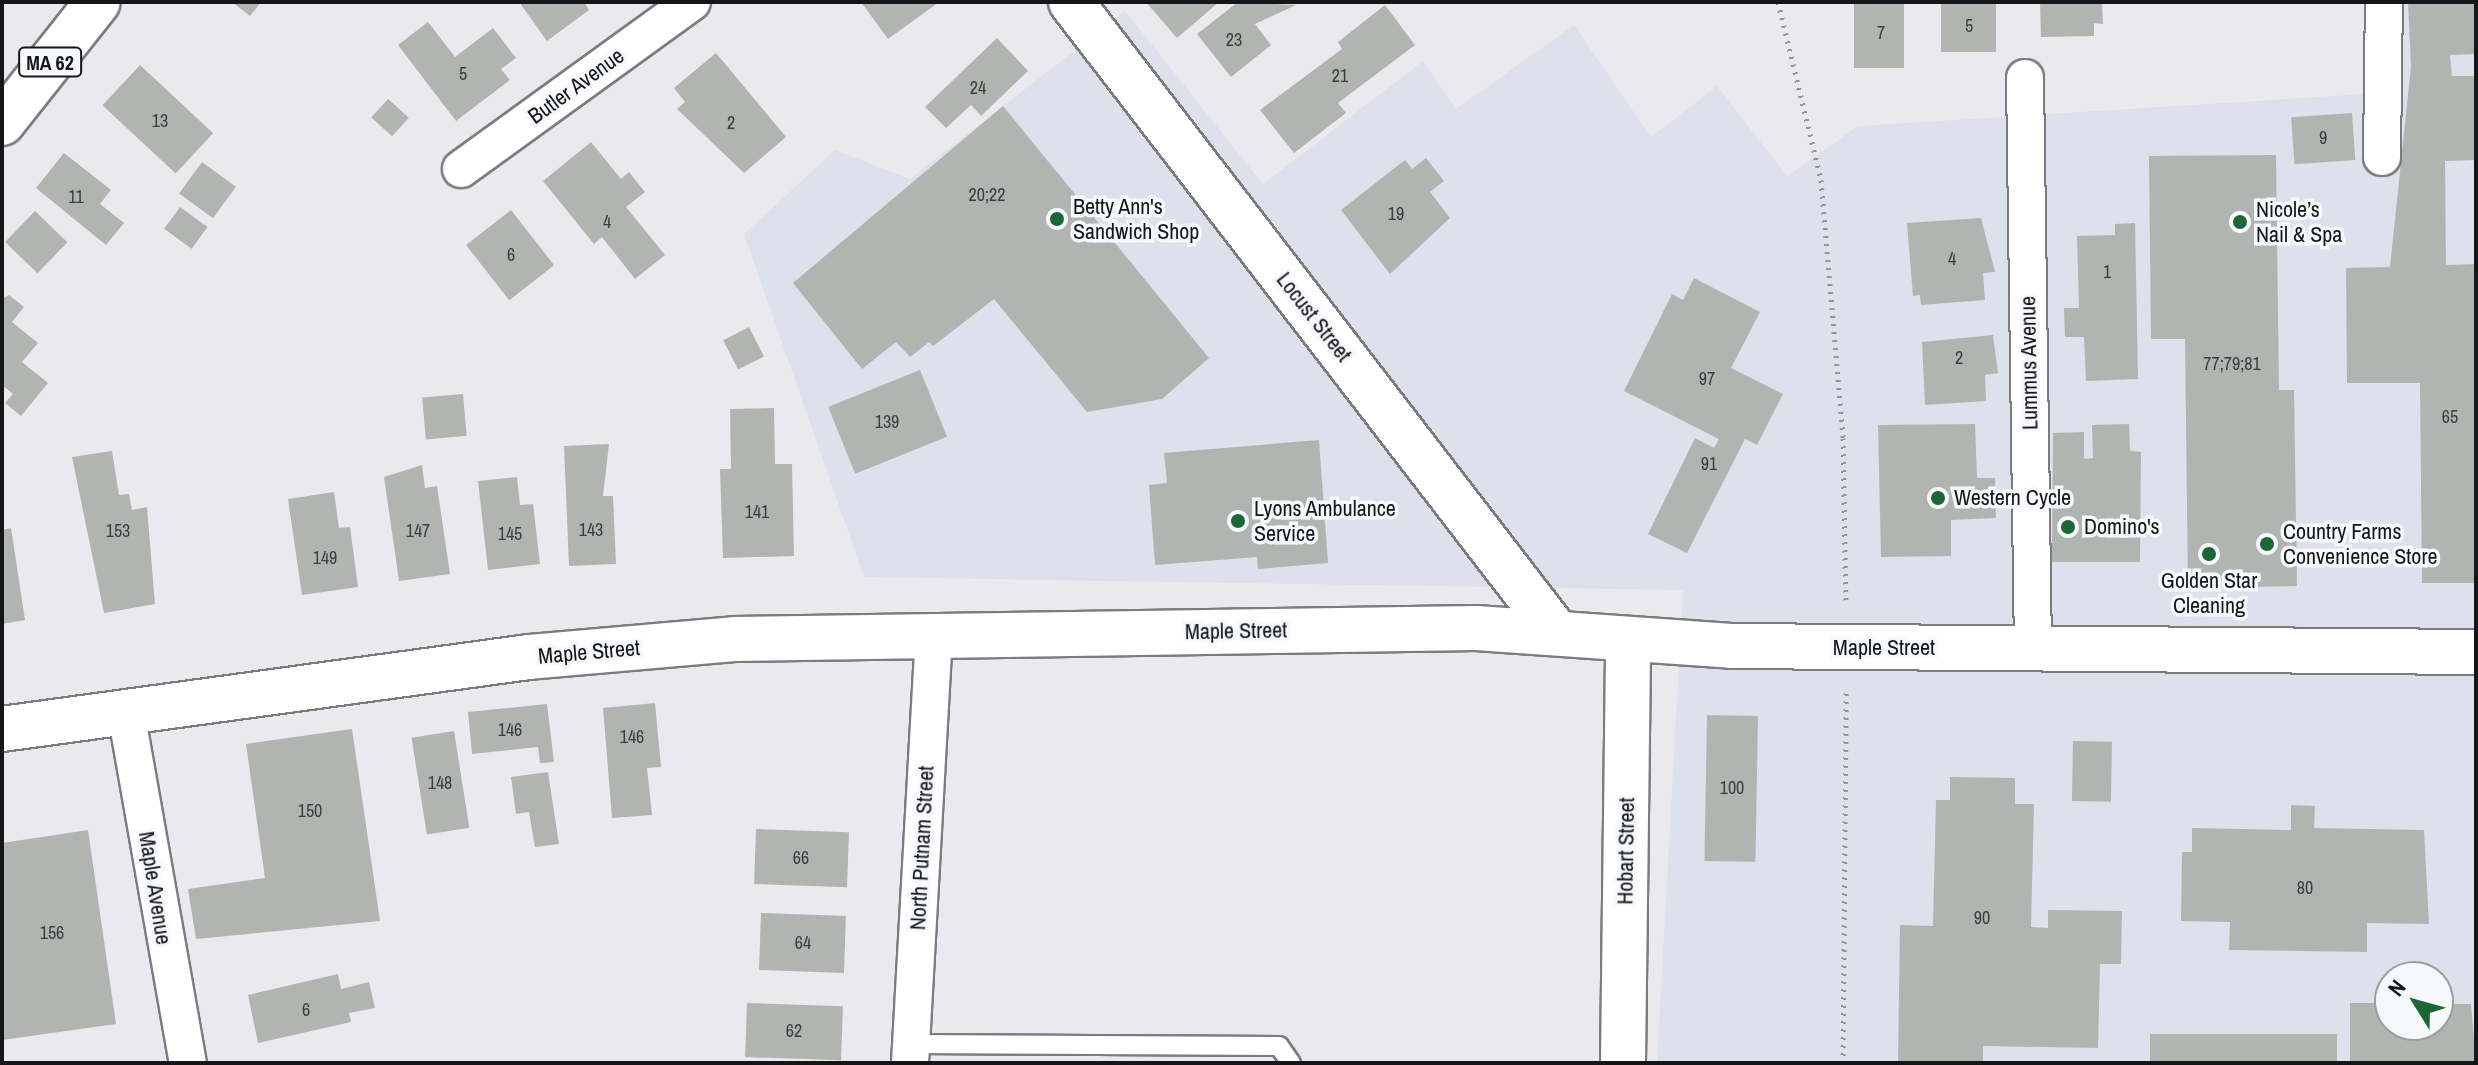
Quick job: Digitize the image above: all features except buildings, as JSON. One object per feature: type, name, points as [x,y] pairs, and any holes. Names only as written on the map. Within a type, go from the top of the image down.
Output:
[{"type":"main road","name":"MA 62","points":[[2,123],[98,2]]},
{"type":"main road","name":"Locust Street","points":[[1071,2],[1557,633]]},
{"type":"main road","name":"Maple Street","points":[[2,729],[529,657],[735,639],[934,634],[1557,633],[1628,640],[2476,652]]},
{"type":"main road","name":"Hobart Street","points":[[1623,1063],[1628,640]]},
{"type":"street","name":"Butler Avenue","points":[[461,169],[692,2]]},
{"type":"street","points":[[2382,157],[2384,2]]},
{"type":"street","name":"Lummus Avenue","points":[[2025,78],[2033,648]]},
{"type":"street","name":"North Putnam Street","points":[[910,1054],[934,634]]},
{"type":"street","name":"Maple Avenue","points":[[126,712],[188,1063]]},
{"type":"lane","points":[[910,1054],[1172,1055],[1279,1046],[1291,1063]]},
{"type":"path","points":[[1778,2],[1821,180],[1843,438],[1847,596]]},
{"type":"path","points":[[1843,1063],[1846,692]]},
{"type":"shaded area","points":[[2384,2],[2476,2],[2476,1063],[1657,1063],[1683,590],[864,577],[744,234],[835,150],[910,179],[1125,11],[1263,184],[1423,61],[1456,109],[1574,25],[1651,137],[1717,86],[1787,176],[1858,126],[2382,93]]},
{"type":"place","name":"Betty Ann's Sandwich Shop","points":[[1057,219]]},
{"type":"place","name":"Nicole’s Nail & Spa","points":[[2240,222]]},
{"type":"place","name":"Western Cycle","points":[[1938,498]]},
{"type":"place","name":"Lyons Ambulance Service","points":[[1238,521]]},
{"type":"place","name":"Domino's","points":[[2068,527]]},
{"type":"place","name":"Country Farms Convenience Store","points":[[2267,544]]},
{"type":"place","name":"Golden Star Cleaning","points":[[2209,554]]}]
